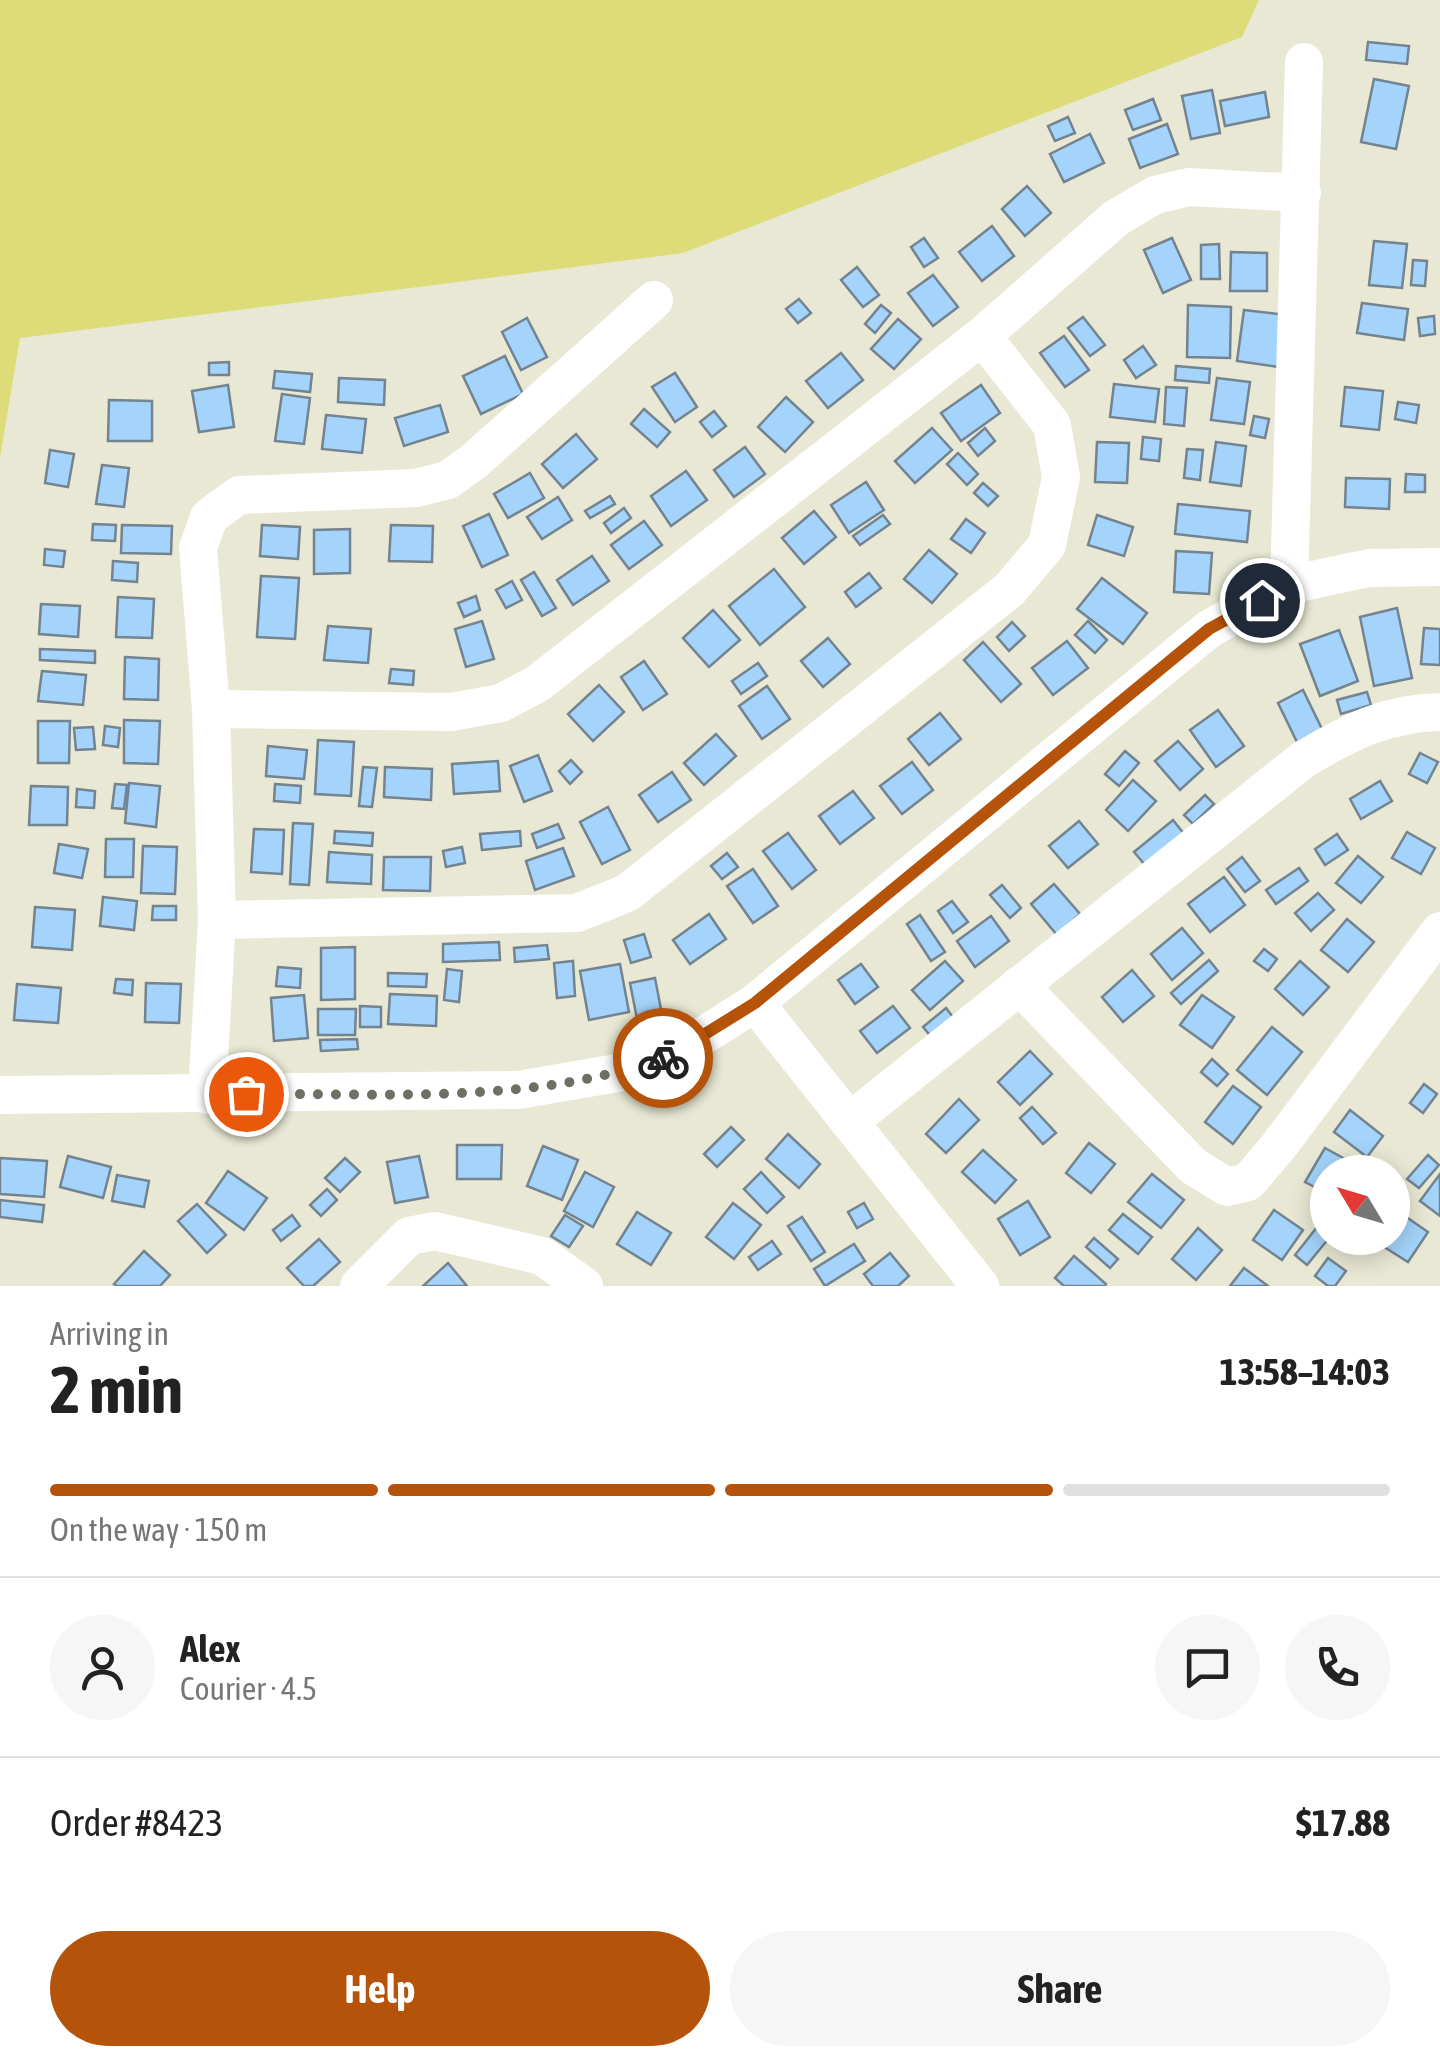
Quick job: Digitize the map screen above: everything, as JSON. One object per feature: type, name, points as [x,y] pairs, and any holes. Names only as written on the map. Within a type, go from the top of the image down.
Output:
[{"type":"street","points":[[1289,585],[1304,62]]},
{"type":"street","points":[[210,710],[452,712],[501,703],[537,684],[982,336],[1116,218],[1154,195],[1189,186],[1302,193]]},
{"type":"street","points":[[208,1095],[217,920],[210,710],[198,548],[209,518],[239,494],[416,488],[448,480],[654,300]]},
{"type":"street","points":[[217,920],[577,913],[627,893],[1008,590],[1047,545],[1061,476],[1052,425],[982,336]]},
{"type":"street","points":[[0,1095],[518,1090],[623,1072],[676,1052],[755,1003],[1209,629],[1289,585],[1369,568],[1440,568]]},
{"type":"street","points":[[849,1122],[1304,759],[1346,734],[1392,718],[1440,712]]},
{"type":"street","points":[[1019,985],[1193,1166],[1227,1186],[1248,1182],[1278,1147],[1440,932]]},
{"type":"street","points":[[755,1003],[980,1286]]},
{"type":"street","points":[[359,1286],[409,1236],[435,1231],[542,1256],[584,1286]]},
{"type":"shaded area","points":[[0,0],[1259,0],[1242,37],[683,253],[20,338],[0,458]]},
{"type":"building","points":[[1368,42],[1409,46],[1407,64],[1366,60]]},
{"type":"building","points":[[1374,79],[1409,86],[1396,149],[1361,142]]},
{"type":"building","points":[[1212,90],[1220,133],[1191,139],[1182,96]]},
{"type":"building","points":[[1265,92],[1269,117],[1225,126],[1220,101]]},
{"type":"building","points":[[1153,99],[1161,120],[1133,130],[1125,110]]},
{"type":"building","points":[[1068,117],[1075,133],[1055,141],[1048,126]]},
{"type":"building","points":[[1167,124],[1178,154],[1140,168],[1129,139]]},
{"type":"building","points":[[1090,134],[1104,163],[1064,182],[1050,154]]},
{"type":"building","points":[[1027,186],[1051,213],[1025,236],[1002,209]]},
{"type":"building","points":[[992,226],[1014,256],[982,281],[959,252]]},
{"type":"building","points":[[924,238],[938,258],[924,267],[911,247]]},
{"type":"building","points":[[1172,238],[1191,280],[1163,293],[1144,250]]},
{"type":"building","points":[[1374,241],[1407,244],[1402,288],[1369,285]]},
{"type":"building","points":[[1219,244],[1220,279],[1201,279],[1201,245]]},
{"type":"building","points":[[1231,252],[1267,253],[1267,291],[1230,291]]},
{"type":"building","points":[[1413,260],[1427,261],[1425,286],[1411,285]]},
{"type":"building","points":[[857,267],[879,295],[863,307],[841,280]]},
{"type":"building","points":[[933,275],[958,307],[933,326],[908,293]]},
{"type":"building","points":[[799,299],[811,313],[798,323],[786,309]]},
{"type":"building","points":[[1362,303],[1408,309],[1404,340],[1357,333]]},
{"type":"building","points":[[881,305],[891,313],[875,333],[865,324]]},
{"type":"building","points":[[1188,305],[1231,307],[1230,358],[1187,357]]},
{"type":"building","points":[[1244,310],[1286,315],[1279,367],[1237,361]]},
{"type":"building","points":[[1434,316],[1435,334],[1420,336],[1418,318]]},
{"type":"building","points":[[1083,317],[1105,345],[1090,356],[1068,328]]},
{"type":"building","points":[[527,318],[547,357],[521,370],[502,332]]},
{"type":"building","points":[[898,319],[921,339],[894,369],[871,349]]},
{"type":"building","points":[[1064,336],[1089,370],[1065,387],[1040,353]]},
{"type":"building","points":[[1143,346],[1156,365],[1136,378],[1124,360]]},
{"type":"building","points":[[841,353],[863,380],[828,408],[806,381]]},
{"type":"building","points":[[505,356],[523,394],[481,414],[463,376]]},
{"type":"building","points":[[229,362],[229,375],[209,375],[209,363]]},
{"type":"building","points":[[1176,366],[1210,369],[1209,383],[1175,380]]},
{"type":"building","points":[[275,371],[312,374],[310,392],[273,388]]},
{"type":"building","points":[[675,373],[697,407],[675,422],[652,387]]},
{"type":"building","points":[[339,378],[385,380],[384,405],[338,402]]},
{"type":"building","points":[[1217,378],[1250,382],[1244,424],[1211,420]]},
{"type":"building","points":[[1114,384],[1159,389],[1155,422],[1110,417]]},
{"type":"building","points":[[228,385],[234,427],[199,432],[192,391]]},
{"type":"building","points":[[981,385],[1000,413],[961,441],[941,413]]},
{"type":"building","points":[[1166,387],[1187,388],[1184,426],[1164,424]]},
{"type":"building","points":[[1345,387],[1383,391],[1379,430],[1341,426]]},
{"type":"building","points":[[282,394],[310,398],[304,444],[275,441]]},
{"type":"building","points":[[786,397],[813,422],[785,452],[758,427]]},
{"type":"building","points":[[109,400],[152,401],[152,441],[108,441]]},
{"type":"building","points":[[1398,402],[1419,405],[1416,423],[1395,419]]},
{"type":"building","points":[[440,405],[448,432],[404,446],[395,418]]},
{"type":"building","points":[[644,409],[670,432],[657,447],[631,424]]},
{"type":"building","points":[[714,411],[726,426],[712,437],[700,422]]},
{"type":"building","points":[[326,415],[366,419],[362,453],[322,449]]},
{"type":"building","points":[[1254,416],[1269,419],[1265,438],[1250,435]]},
{"type":"building","points":[[932,428],[952,450],[915,483],[895,461]]},
{"type":"building","points":[[985,428],[995,441],[978,456],[968,443]]},
{"type":"building","points":[[576,434],[597,459],[563,488],[542,464]]},
{"type":"building","points":[[1143,437],[1161,439],[1159,461],[1141,459]]},
{"type":"building","points":[[1097,442],[1129,443],[1127,483],[1095,482]]},
{"type":"building","points":[[1216,442],[1246,446],[1241,486],[1210,482]]},
{"type":"building","points":[[745,447],[765,474],[734,497],[714,470]]},
{"type":"building","points":[[1187,449],[1203,450],[1200,480],[1184,478]]},
{"type":"building","points":[[50,450],[74,454],[68,487],[45,483]]},
{"type":"building","points":[[958,453],[978,474],[967,485],[947,464]]},
{"type":"building","points":[[102,465],[129,468],[124,507],[96,504]]},
{"type":"building","points":[[686,471],[707,500],[671,526],[651,496]]},
{"type":"building","points":[[530,473],[544,498],[508,518],[494,494]]},
{"type":"building","points":[[1406,474],[1425,475],[1425,492],[1405,492]]},
{"type":"building","points":[[1346,478],[1390,479],[1389,509],[1345,507]]},
{"type":"building","points":[[866,482],[884,510],[849,533],[831,505]]},
{"type":"building","points":[[983,483],[998,496],[988,506],[974,493]]},
{"type":"building","points":[[610,496],[615,504],[590,518],[585,511]]},
{"type":"building","points":[[558,497],[572,520],[542,539],[527,517]]},
{"type":"building","points":[[1178,504],[1250,511],[1247,542],[1175,534]]},
{"type":"building","points":[[624,508],[631,518],[611,533],[604,523]]},
{"type":"building","points":[[814,511],[836,537],[804,564],[782,538]]},
{"type":"building","points":[[489,514],[508,555],[482,567],[463,526]]},
{"type":"building","points":[[883,515],[890,524],[860,545],[853,536]]},
{"type":"building","points":[[1097,515],[1133,527],[1124,556],[1088,545]]},
{"type":"building","points":[[966,519],[985,533],[971,553],[951,539]]},
{"type":"building","points":[[644,521],[662,545],[629,569],[611,545]]},
{"type":"building","points":[[93,524],[116,525],[115,541],[92,540]]},
{"type":"building","points":[[122,525],[172,526],[171,554],[121,553]]},
{"type":"building","points":[[262,525],[300,527],[298,559],[260,556]]},
{"type":"building","points":[[391,525],[433,526],[432,562],[389,561]]},
{"type":"building","points":[[350,529],[350,573],[314,574],[314,530]]},
{"type":"building","points":[[45,549],[65,551],[63,567],[44,565]]},
{"type":"building","points":[[929,550],[957,574],[932,603],[904,579]]},
{"type":"building","points":[[1176,551],[1212,553],[1209,594],[1174,592]]},
{"type":"building","points":[[592,556],[609,581],[573,605],[557,580]]},
{"type":"building","points":[[113,561],[138,563],[137,582],[112,580]]},
{"type":"building","points":[[774,569],[805,607],[760,645],[729,606]]},
{"type":"building","points":[[534,572],[556,608],[542,616],[521,580]]},
{"type":"building","points":[[869,573],[881,588],[856,607],[845,592]]},
{"type":"building","points":[[261,576],[299,578],[295,639],[257,637]]},
{"type":"building","points":[[1102,578],[1147,613],[1123,644],[1077,609]]},
{"type":"building","points":[[512,581],[522,600],[506,608],[496,590]]},
{"type":"building","points":[[476,596],[480,610],[464,617],[458,603]]},
{"type":"building","points":[[118,597],[154,599],[152,638],[116,637]]},
{"type":"building","points":[[41,604],[80,606],[78,637],[39,634]]},
{"type":"building","points":[[1397,608],[1412,678],[1374,686],[1360,617]]},
{"type":"building","points":[[713,610],[740,640],[709,667],[683,638]]},
{"type":"building","points":[[482,621],[494,659],[466,667],[455,629]]},
{"type":"building","points":[[1088,621],[1107,640],[1095,653],[1075,635]]},
{"type":"building","points":[[1012,622],[1025,636],[1009,651],[997,637]]},
{"type":"building","points":[[328,626],[371,629],[368,663],[324,660]]},
{"type":"building","points":[[1424,628],[1440,629],[1440,665],[1421,664]]},
{"type":"building","points":[[1339,630],[1358,681],[1320,696],[1300,644]]},
{"type":"building","points":[[828,638],[850,664],[823,687],[801,661]]},
{"type":"building","points":[[1067,641],[1088,668],[1053,695],[1032,668]]},
{"type":"building","points":[[983,642],[1021,684],[1001,702],[964,660]]},
{"type":"building","points":[[40,649],[95,651],[95,663],[40,660]]},
{"type":"building","points":[[125,657],[159,659],[158,700],[124,699]]},
{"type":"building","points":[[644,661],[667,694],[643,710],[621,677]]},
{"type":"building","points":[[758,663],[767,676],[741,694],[732,681]]},
{"type":"building","points":[[391,669],[414,671],[413,685],[389,683]]},
{"type":"building","points":[[42,671],[86,675],[83,705],[38,701]]},
{"type":"building","points":[[599,685],[624,712],[593,741],[568,714]]},
{"type":"building","points":[[767,686],[790,719],[762,739],[739,706]]},
{"type":"building","points":[[1303,690],[1322,729],[1297,742],[1278,703]]},
{"type":"building","points":[[1367,692],[1371,705],[1341,714],[1337,700]]},
{"type":"building","points":[[1218,710],[1244,746],[1216,767],[1190,730]]},
{"type":"building","points":[[940,713],[961,739],[929,765],[908,739]]},
{"type":"building","points":[[124,720],[160,721],[158,764],[124,763]]},
{"type":"building","points":[[38,721],[70,721],[69,763],[38,763]]},
{"type":"building","points":[[105,726],[120,728],[118,747],[103,745]]},
{"type":"building","points":[[93,727],[95,749],[76,750],[74,728]]},
{"type":"building","points":[[716,734],[736,756],[704,785],[684,763]]},
{"type":"building","points":[[318,740],[354,742],[351,796],[315,794]]},
{"type":"building","points":[[1178,741],[1203,769],[1180,790],[1155,761]]},
{"type":"building","points":[[268,746],[307,750],[304,779],[266,776]]},
{"type":"building","points":[[1125,751],[1139,763],[1119,786],[1105,774]]},
{"type":"building","points":[[1420,753],[1438,762],[1427,783],[1409,774]]},
{"type":"building","points":[[538,755],[552,791],[524,802],[510,766]]},
{"type":"building","points":[[571,760],[582,772],[570,784],[559,771]]},
{"type":"building","points":[[498,761],[500,791],[454,794],[452,764]]},
{"type":"building","points":[[912,762],[933,790],[902,814],[880,786]]},
{"type":"building","points":[[363,767],[377,768],[372,807],[359,806]]},
{"type":"building","points":[[385,767],[432,769],[431,800],[384,797]]},
{"type":"building","points":[[672,772],[691,800],[658,822],[639,795]]},
{"type":"building","points":[[1133,780],[1156,801],[1128,831],[1106,810]]},
{"type":"building","points":[[1380,781],[1392,801],[1361,819],[1350,799]]},
{"type":"building","points":[[129,783],[160,786],[156,827],[125,823]]},
{"type":"building","points":[[115,784],[127,785],[124,809],[112,808]]},
{"type":"building","points":[[275,784],[301,786],[300,803],[274,801]]},
{"type":"building","points":[[31,786],[68,787],[67,825],[29,825]]},
{"type":"building","points":[[77,789],[95,791],[94,808],[76,807]]},
{"type":"building","points":[[853,791],[874,818],[840,844],[819,816]]},
{"type":"building","points":[[1205,795],[1214,804],[1193,824],[1184,815]]},
{"type":"building","points":[[608,807],[630,850],[602,864],[580,822]]},
{"type":"building","points":[[1173,820],[1185,835],[1146,866],[1134,852]]},
{"type":"building","points":[[1079,821],[1098,844],[1068,868],[1049,846]]},
{"type":"building","points":[[293,823],[313,824],[309,885],[290,884]]},
{"type":"building","points":[[558,824],[564,838],[537,848],[532,834]]},
{"type":"building","points":[[254,829],[284,830],[282,874],[251,872]]},
{"type":"building","points":[[335,831],[373,833],[372,846],[334,843]]},
{"type":"building","points":[[520,831],[521,846],[482,850],[480,834]]},
{"type":"building","points":[[1407,832],[1435,848],[1421,874],[1392,858]]},
{"type":"building","points":[[788,833],[816,870],[792,889],[763,851]]},
{"type":"building","points":[[1337,834],[1348,850],[1325,865],[1315,849]]},
{"type":"building","points":[[106,839],[134,839],[133,877],[105,877]]},
{"type":"building","points":[[59,844],[88,849],[82,878],[54,873]]},
{"type":"building","points":[[143,846],[177,847],[175,894],[141,893]]},
{"type":"building","points":[[462,847],[465,863],[446,867],[443,851]]},
{"type":"building","points":[[563,848],[574,876],[535,890],[526,861]]},
{"type":"building","points":[[329,852],[372,855],[371,884],[327,882]]},
{"type":"building","points":[[727,853],[738,867],[722,879],[711,866]]},
{"type":"building","points":[[1358,856],[1383,877],[1361,903],[1336,883]]},
{"type":"building","points":[[384,857],[431,857],[430,891],[383,890]]},
{"type":"building","points":[[1242,857],[1260,881],[1245,892],[1227,869]]},
{"type":"building","points":[[1299,868],[1308,881],[1276,904],[1266,890]]},
{"type":"building","points":[[753,869],[778,906],[753,923],[727,886]]},
{"type":"building","points":[[1224,877],[1245,905],[1210,932],[1188,904]]},
{"type":"building","points":[[1054,884],[1080,914],[1057,935],[1031,904]]},
{"type":"building","points":[[1002,885],[1021,908],[1010,918],[990,895]]},
{"type":"building","points":[[1318,893],[1334,910],[1311,931],[1295,913]]},
{"type":"building","points":[[103,897],[137,901],[134,930],[100,926]]},
{"type":"building","points":[[952,901],[968,922],[953,933],[938,911]]},
{"type":"building","points":[[153,906],[176,906],[176,920],[152,920]]},
{"type":"building","points":[[35,907],[75,910],[72,950],[32,947]]},
{"type":"building","points":[[709,914],[726,939],[690,964],[673,940]]},
{"type":"building","points":[[920,915],[945,952],[931,961],[907,924]]},
{"type":"building","points":[[991,916],[1009,941],[975,967],[957,941]]},
{"type":"building","points":[[1347,919],[1374,942],[1348,972],[1321,950]]},
{"type":"building","points":[[1182,928],[1203,953],[1172,980],[1151,954]]},
{"type":"building","points":[[644,934],[651,957],[631,963],[624,940]]},
{"type":"building","points":[[499,942],[500,960],[443,962],[443,944]]},
{"type":"building","points":[[547,945],[549,959],[515,962],[514,948]]},
{"type":"building","points":[[355,947],[355,999],[321,1000],[321,948]]},
{"type":"building","points":[[1264,949],[1277,959],[1268,971],[1254,961]]},
{"type":"building","points":[[1209,960],[1218,971],[1181,1004],[1171,993]]},
{"type":"building","points":[[573,961],[575,996],[557,998],[554,963]]},
{"type":"building","points":[[945,961],[963,981],[930,1010],[912,990]]},
{"type":"building","points":[[1300,961],[1329,987],[1303,1015],[1275,989]]},
{"type":"building","points":[[620,964],[629,1012],[589,1020],[580,971]]},
{"type":"building","points":[[861,964],[878,987],[855,1004],[838,980]]},
{"type":"building","points":[[278,967],[301,969],[300,988],[276,986]]},
{"type":"building","points":[[447,969],[462,971],[459,1002],[444,1000]]},
{"type":"building","points":[[1132,970],[1154,996],[1123,1022],[1102,997]]},
{"type":"building","points":[[388,973],[427,974],[426,987],[388,986]]},
{"type":"building","points":[[655,978],[664,1025],[639,1029],[630,983]]},
{"type":"building","points":[[116,979],[133,980],[132,995],[114,993]]},
{"type":"building","points":[[146,983],[181,984],[179,1023],[145,1022]]},
{"type":"building","points":[[17,984],[61,988],[58,1023],[14,1020]]},
{"type":"building","points":[[390,994],[437,996],[436,1026],[388,1024]]},
{"type":"building","points":[[304,995],[308,1038],[274,1041],[271,998]]},
{"type":"building","points":[[1202,995],[1234,1017],[1212,1048],[1180,1025]]},
{"type":"building","points":[[360,1006],[381,1007],[381,1027],[360,1027]]},
{"type":"building","points":[[893,1006],[910,1028],[877,1053],[860,1031]]},
{"type":"building","points":[[946,1008],[956,1021],[933,1039],[923,1027]]},
{"type":"building","points":[[318,1009],[356,1009],[355,1035],[318,1035]]},
{"type":"building","points":[[1272,1027],[1302,1052],[1267,1095],[1237,1070]]},
{"type":"building","points":[[357,1039],[358,1049],[321,1051],[320,1040]]},
{"type":"building","points":[[1030,1051],[1052,1074],[1020,1105],[998,1082]]},
{"type":"building","points":[[1212,1059],[1228,1074],[1217,1086],[1201,1072]]},
{"type":"building","points":[[1424,1084],[1437,1094],[1423,1113],[1410,1103]]},
{"type":"building","points":[[1233,1086],[1261,1107],[1233,1144],[1205,1122]]},
{"type":"building","points":[[959,1099],[979,1120],[946,1153],[926,1134]]},
{"type":"building","points":[[1032,1107],[1056,1133],[1043,1144],[1020,1118]]},
{"type":"building","points":[[1350,1110],[1383,1136],[1364,1155],[1334,1132]]},
{"type":"building","points":[[731,1127],[744,1140],[717,1167],[704,1154]]},
{"type":"building","points":[[788,1134],[820,1164],[799,1188],[766,1159]]},
{"type":"building","points":[[1089,1143],[1115,1164],[1091,1193],[1066,1173]]},
{"type":"building","points":[[457,1145],[502,1145],[501,1179],[457,1179]]},
{"type":"building","points":[[543,1146],[578,1160],[562,1200],[527,1186]]},
{"type":"building","points":[[983,1150],[1016,1180],[995,1203],[962,1172]]},
{"type":"building","points":[[1428,1155],[1439,1165],[1419,1188],[1410,1181],[1410,1176]]},
{"type":"building","points":[[68,1156],[111,1167],[103,1198],[60,1187]]},
{"type":"building","points":[[419,1156],[428,1197],[395,1203],[387,1162]]},
{"type":"building","points":[[0,1158],[47,1161],[44,1197],[0,1194]]},
{"type":"building","points":[[345,1158],[360,1172],[340,1192],[325,1178]]},
{"type":"building","points":[[228,1171],[267,1198],[244,1230],[206,1203]]},
{"type":"building","points":[[585,1172],[614,1187],[593,1227],[564,1211]]},
{"type":"building","points":[[761,1172],[784,1197],[767,1213],[744,1189]]},
{"type":"building","points":[[1152,1174],[1184,1200],[1161,1228],[1128,1202]]},
{"type":"building","points":[[1440,1174],[1440,1216],[1420,1201]]},
{"type":"building","points":[[117,1175],[149,1181],[144,1207],[112,1201]]},
{"type":"building","points":[[327,1189],[337,1200],[321,1216],[310,1205]]},
{"type":"building","points":[[0,1200],[44,1205],[42,1222],[0,1217]]},
{"type":"building","points":[[1028,1201],[1050,1237],[1020,1255],[998,1219]]},
{"type":"building","points":[[733,1203],[761,1225],[734,1259],[706,1237]]},
{"type":"building","points":[[864,1203],[873,1219],[857,1228],[848,1212]]},
{"type":"building","points":[[197,1204],[226,1235],[207,1253],[178,1221]]},
{"type":"building","points":[[1274,1210],[1303,1230],[1282,1260],[1253,1240]]},
{"type":"building","points":[[637,1212],[671,1233],[651,1265],[617,1244]]},
{"type":"building","points":[[1123,1214],[1152,1237],[1138,1254],[1109,1230]]},
{"type":"building","points":[[292,1215],[300,1226],[281,1241],[273,1230]]},
{"type":"building","points":[[565,1215],[583,1226],[569,1247],[551,1236]]},
{"type":"building","points":[[802,1217],[825,1252],[811,1261],[788,1226]]},
{"type":"building","points":[[1410,1220],[1428,1232],[1408,1262],[1397,1255],[1410,1255]]},
{"type":"building","points":[[1198,1228],[1222,1250],[1196,1280],[1172,1259]]},
{"type":"building","points":[[1310,1236],[1310,1255],[1315,1255],[1307,1265],[1295,1255]]},
{"type":"building","points":[[1094,1238],[1118,1259],[1110,1268],[1086,1247]]},
{"type":"building","points":[[319,1239],[340,1262],[313,1286],[304,1286],[287,1268]]},
{"type":"building","points":[[772,1241],[781,1254],[758,1270],[749,1257]]},
{"type":"building","points":[[854,1244],[865,1261],[825,1286],[814,1269]]},
{"type":"building","points":[[144,1251],[170,1275],[160,1286],[114,1284]]},
{"type":"building","points":[[890,1253],[909,1276],[898,1286],[873,1286],[864,1274]]},
{"type":"building","points":[[1074,1256],[1105,1286],[1064,1286],[1055,1278]]},
{"type":"building","points":[[1328,1258],[1346,1271],[1335,1286],[1328,1286],[1315,1276]]},
{"type":"building","points":[[448,1263],[467,1286],[423,1286]]},
{"type":"building","points":[[1244,1268],[1268,1286],[1230,1286]]},
{"type":"way so far","points":[[246,1094],[518,1090],[623,1072],[663,1058]]},
{"type":"route","points":[[663,1058],[755,1003],[1209,629],[1262,600]]}]
